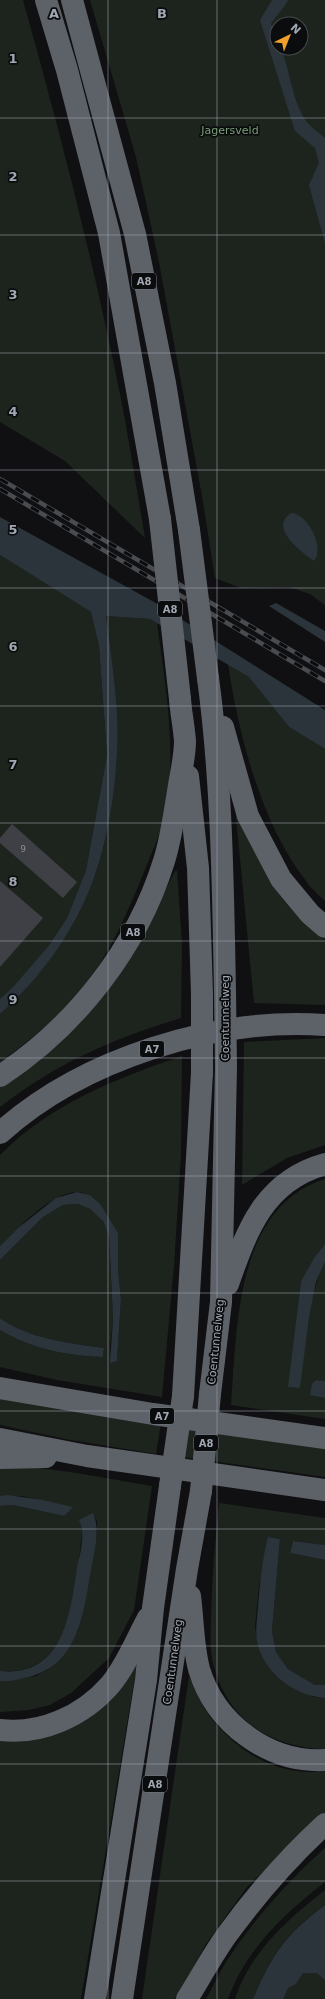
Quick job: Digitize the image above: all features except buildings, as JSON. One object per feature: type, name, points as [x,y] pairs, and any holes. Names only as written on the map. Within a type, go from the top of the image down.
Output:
[{"type":"highway","name":"A8","points":[[0,1076],[45,1042],[76,1012],[104,979],[128,941],[154,889],[165,860],[174,817],[185,743],[160,518],[109,233],[67,70],[46,0]]},
{"type":"highway","name":"A8","points":[[72,0],[135,234],[164,383],[189,530],[208,678],[218,722]]},
{"type":"highway","points":[[218,722],[248,816],[281,879],[310,914],[325,927]]},
{"type":"highway","name":"Coentunnelweg","points":[[122,1999],[187,1569],[201,1491],[210,1394],[221,1302],[226,1067],[224,901],[218,722]]},
{"type":"highway","name":"Coentunnelweg","points":[[94,1999],[146,1680],[153,1608],[183,1396],[188,1339],[202,1073],[202,994],[198,868],[185,743]]},
{"type":"highway","name":"A7","points":[[0,1133],[36,1106],[72,1083],[124,1058],[175,1041],[251,1028],[303,1023],[325,1025]]},
{"type":"highway","name":"A8","points":[[221,1302],[240,1247],[262,1206],[288,1181],[304,1172],[325,1164]]},
{"type":"highway","name":"A7","points":[[0,1388],[153,1414],[325,1438]]},
{"type":"highway","points":[[0,1439],[87,1456],[325,1490]]},
{"type":"highway","points":[[0,1458],[87,1456]]},
{"type":"highway","points":[[187,1569],[199,1668],[206,1687],[215,1704],[224,1716],[237,1728],[265,1747],[291,1758],[325,1760]]},
{"type":"highway","name":"A8","points":[[0,1730],[38,1729],[64,1720],[88,1705],[110,1684],[118,1673],[153,1608]]},
{"type":"highway","points":[[187,1999],[225,1938],[259,1893],[302,1844],[325,1824]]},
{"type":"green space","points":[[0,0],[23,0],[50,99],[76,198],[111,349],[145,538],[65,461],[0,422]]},
{"type":"green space","name":"Jagersveld","points":[[90,0],[325,0],[325,605],[310,594],[289,587],[241,588],[215,578],[202,496],[159,262],[136,157]]},
{"type":"green space","points":[[0,555],[91,612],[99,646],[107,755],[86,870],[67,918],[50,944],[13,987],[0,999]]},
{"type":"green space","points":[[106,616],[150,619],[157,623],[170,732],[170,776],[167,807],[163,825],[126,915],[101,962],[81,990],[53,1020],[0,1062],[0,1014],[30,985],[44,968],[68,932],[88,894],[104,846],[113,801],[118,738],[115,686]]},
{"type":"green space","points":[[228,664],[250,677],[289,727],[325,749],[325,901],[308,884],[290,858],[276,833],[264,806],[254,778],[238,720]]},
{"type":"green space","points":[[235,807],[308,924],[325,940],[325,1005],[254,1003]]},
{"type":"green space","points":[[175,871],[177,871],[182,943],[181,1018],[108,1044],[86,1054],[43,1077],[0,1107],[0,1087],[12,1079],[144,932]]},
{"type":"green space","points":[[325,1038],[325,1145],[287,1158],[242,1185],[244,1042]]},
{"type":"green space","points":[[182,1056],[181,1154],[174,1266],[162,1397],[57,1380],[0,1367],[0,1330],[12,1337],[37,1347],[76,1355],[103,1357],[104,1348],[63,1342],[36,1335],[11,1325],[0,1318],[0,1260],[43,1217],[63,1205],[78,1204],[90,1209],[103,1221],[109,1235],[113,1319],[110,1346],[111,1362],[117,1361],[121,1299],[118,1270],[118,1233],[90,1195],[78,1192],[68,1193],[46,1204],[0,1246],[0,1155],[19,1137],[40,1122],[85,1095],[133,1074]]},
{"type":"green space","points":[[325,1179],[325,1244],[314,1258],[301,1281],[296,1323],[300,1387],[310,1307],[325,1262],[325,1381],[316,1380],[310,1394],[325,1398],[325,1419],[231,1405],[240,1307],[246,1274],[257,1243],[273,1215],[295,1194]]},
{"type":"green space","points":[[0,1394],[161,1422],[156,1454],[65,1439],[0,1425]]},
{"type":"green space","points":[[187,1427],[325,1447],[325,1477],[183,1457]]},
{"type":"green space","points":[[0,1465],[71,1472],[152,1486],[134,1610],[109,1658],[71,1693],[50,1705],[29,1710],[0,1712],[0,1681],[36,1676],[49,1669],[78,1630],[97,1536],[97,1521],[93,1513],[81,1524],[82,1533],[73,1601],[66,1624],[57,1644],[43,1660],[25,1669],[0,1671],[0,1506],[13,1505],[64,1516],[72,1507],[22,1496],[0,1496]]},
{"type":"green space","points":[[219,1503],[325,1518],[325,1545],[293,1541],[290,1553],[325,1560],[325,1685],[315,1685],[288,1669],[276,1652],[272,1631],[280,1539],[269,1537],[259,1586],[255,1627],[259,1649],[313,1697],[325,1698],[325,1749],[287,1743],[255,1728],[241,1716],[230,1702],[221,1686],[211,1655],[211,1603]]},
{"type":"green space","points":[[137,1664],[81,1999],[0,1999],[0,1734],[34,1733]]},
{"type":"green space","points":[[189,1676],[208,1714],[223,1732],[235,1743],[262,1760],[277,1766],[308,1772],[325,1771],[325,1815],[247,1887],[206,1944],[175,1999],[142,1999]]},
{"type":"green space","points":[[325,1848],[325,1882],[281,1920],[256,1948],[245,1964],[228,1999],[206,1999],[240,1941],[262,1913],[286,1886]]},
{"type":"green space","points":[[325,1890],[325,1905],[299,1926],[281,1946],[267,1969],[253,1999],[235,1999],[250,1966],[260,1952],[284,1925]]},
{"type":"green space","points":[[325,1906],[325,1999],[256,1999]]},
{"type":"shaded area","points":[[272,0],[288,0],[276,16],[269,16],[269,49],[260,20]]},
{"type":"shaded area","points":[[271,56],[284,56],[294,95],[301,113],[306,121],[325,138],[325,243],[309,185],[319,163],[315,148],[295,131]]},
{"type":"shaded area","points":[[291,513],[304,519],[313,533],[318,549],[317,556],[314,561],[295,546],[285,532],[283,526],[285,519]]},
{"type":"shaded area","points":[[0,517],[154,602],[325,710],[325,749],[289,727],[249,677],[150,619],[106,616],[115,686],[118,738],[113,801],[104,846],[88,894],[68,932],[44,968],[30,985],[0,1014],[0,999],[13,987],[50,944],[67,918],[86,870],[107,755],[99,646],[91,612],[0,555]]},
{"type":"shaded area","points":[[276,603],[325,631],[325,642],[269,606]]},
{"type":"shaded area","points":[[77,1192],[90,1195],[100,1204],[118,1233],[118,1270],[121,1299],[117,1361],[110,1363],[113,1319],[109,1236],[103,1221],[90,1209],[78,1204],[63,1205],[43,1217],[0,1260],[0,1246],[18,1228],[56,1198]]},
{"type":"shaded area","points":[[325,1244],[325,1262],[316,1282],[309,1317],[300,1388],[288,1387],[301,1281],[314,1258]]},
{"type":"shaded area","points":[[0,1318],[11,1325],[36,1335],[63,1342],[104,1348],[103,1357],[76,1355],[37,1347],[12,1337],[0,1330]]},
{"type":"shaded area","points":[[316,1380],[325,1381],[325,1398],[310,1395],[312,1384]]},
{"type":"shaded area","points":[[8,1495],[43,1500],[73,1507],[64,1516],[13,1505],[0,1506],[0,1496]]},
{"type":"shaded area","points":[[93,1513],[97,1534],[95,1549],[85,1604],[75,1637],[67,1651],[56,1663],[42,1672],[15,1680],[0,1681],[0,1671],[21,1670],[38,1664],[50,1653],[60,1639],[71,1605],[81,1550],[82,1531],[79,1520]]},
{"type":"shaded area","points":[[268,1537],[280,1539],[272,1631],[276,1652],[288,1669],[315,1685],[325,1685],[325,1698],[304,1693],[285,1683],[270,1668],[257,1644],[256,1633],[262,1572]]},
{"type":"shaded area","points":[[293,1541],[325,1545],[325,1560],[290,1553]]},
{"type":"shaded area","points":[[325,1905],[325,1980],[317,1973],[303,1973],[296,1984],[288,1988],[283,1999],[253,1999],[267,1969],[281,1946],[299,1926]]},
{"type":"railway","points":[[0,479],[325,670]]},
{"type":"railway","points":[[0,489],[325,681]]}]
